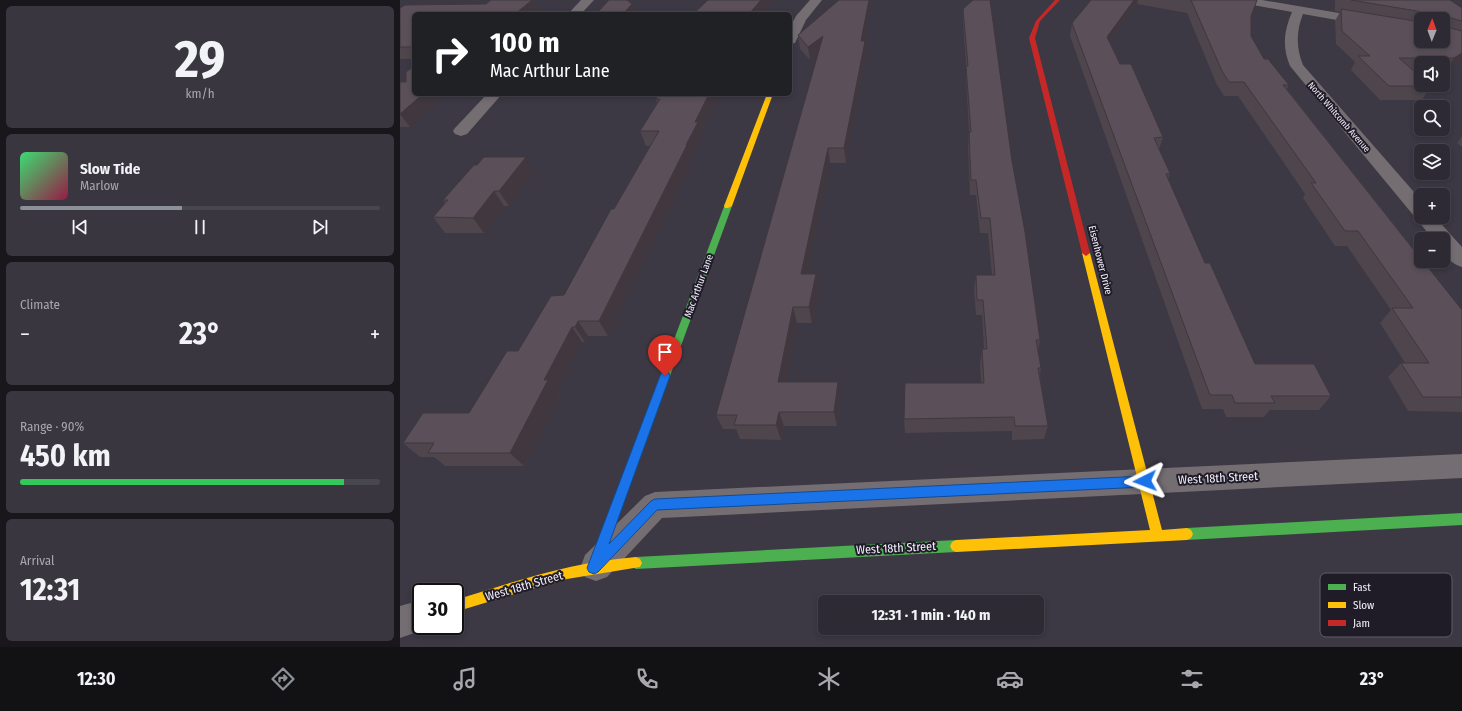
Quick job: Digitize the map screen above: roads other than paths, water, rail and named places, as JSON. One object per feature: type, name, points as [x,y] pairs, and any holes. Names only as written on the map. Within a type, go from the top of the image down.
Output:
[{"type":"street","points":[[576,12],[588,0]]},
{"type":"street","points":[[792,36],[800,19],[816,0]]},
{"type":"street","name":"Eisenhower Drive","points":[[1058,0],[1038,21],[1032,38],[1145,481],[1157,534]]},
{"type":"street","points":[[1242,0],[1414,30]]},
{"type":"street","name":"North Whitcomb Avenue","points":[[1299,10],[1293,23],[1290,41],[1291,51],[1297,66],[1414,204]]},
{"type":"street","points":[[461,131],[493,96]]},
{"type":"street","name":"Mac Arthur Lane","points":[[594,568],[769,96]]},
{"type":"street","points":[[1431,224],[1462,260]]},
{"type":"street","name":"West 18th Street","points":[[594,568],[655,505],[1462,466]]},
{"type":"street","name":"West 18th Street","points":[[464,603],[542,580],[594,568],[663,560],[1462,519]]},
{"type":"street","points":[[400,622],[412,619]]}]
